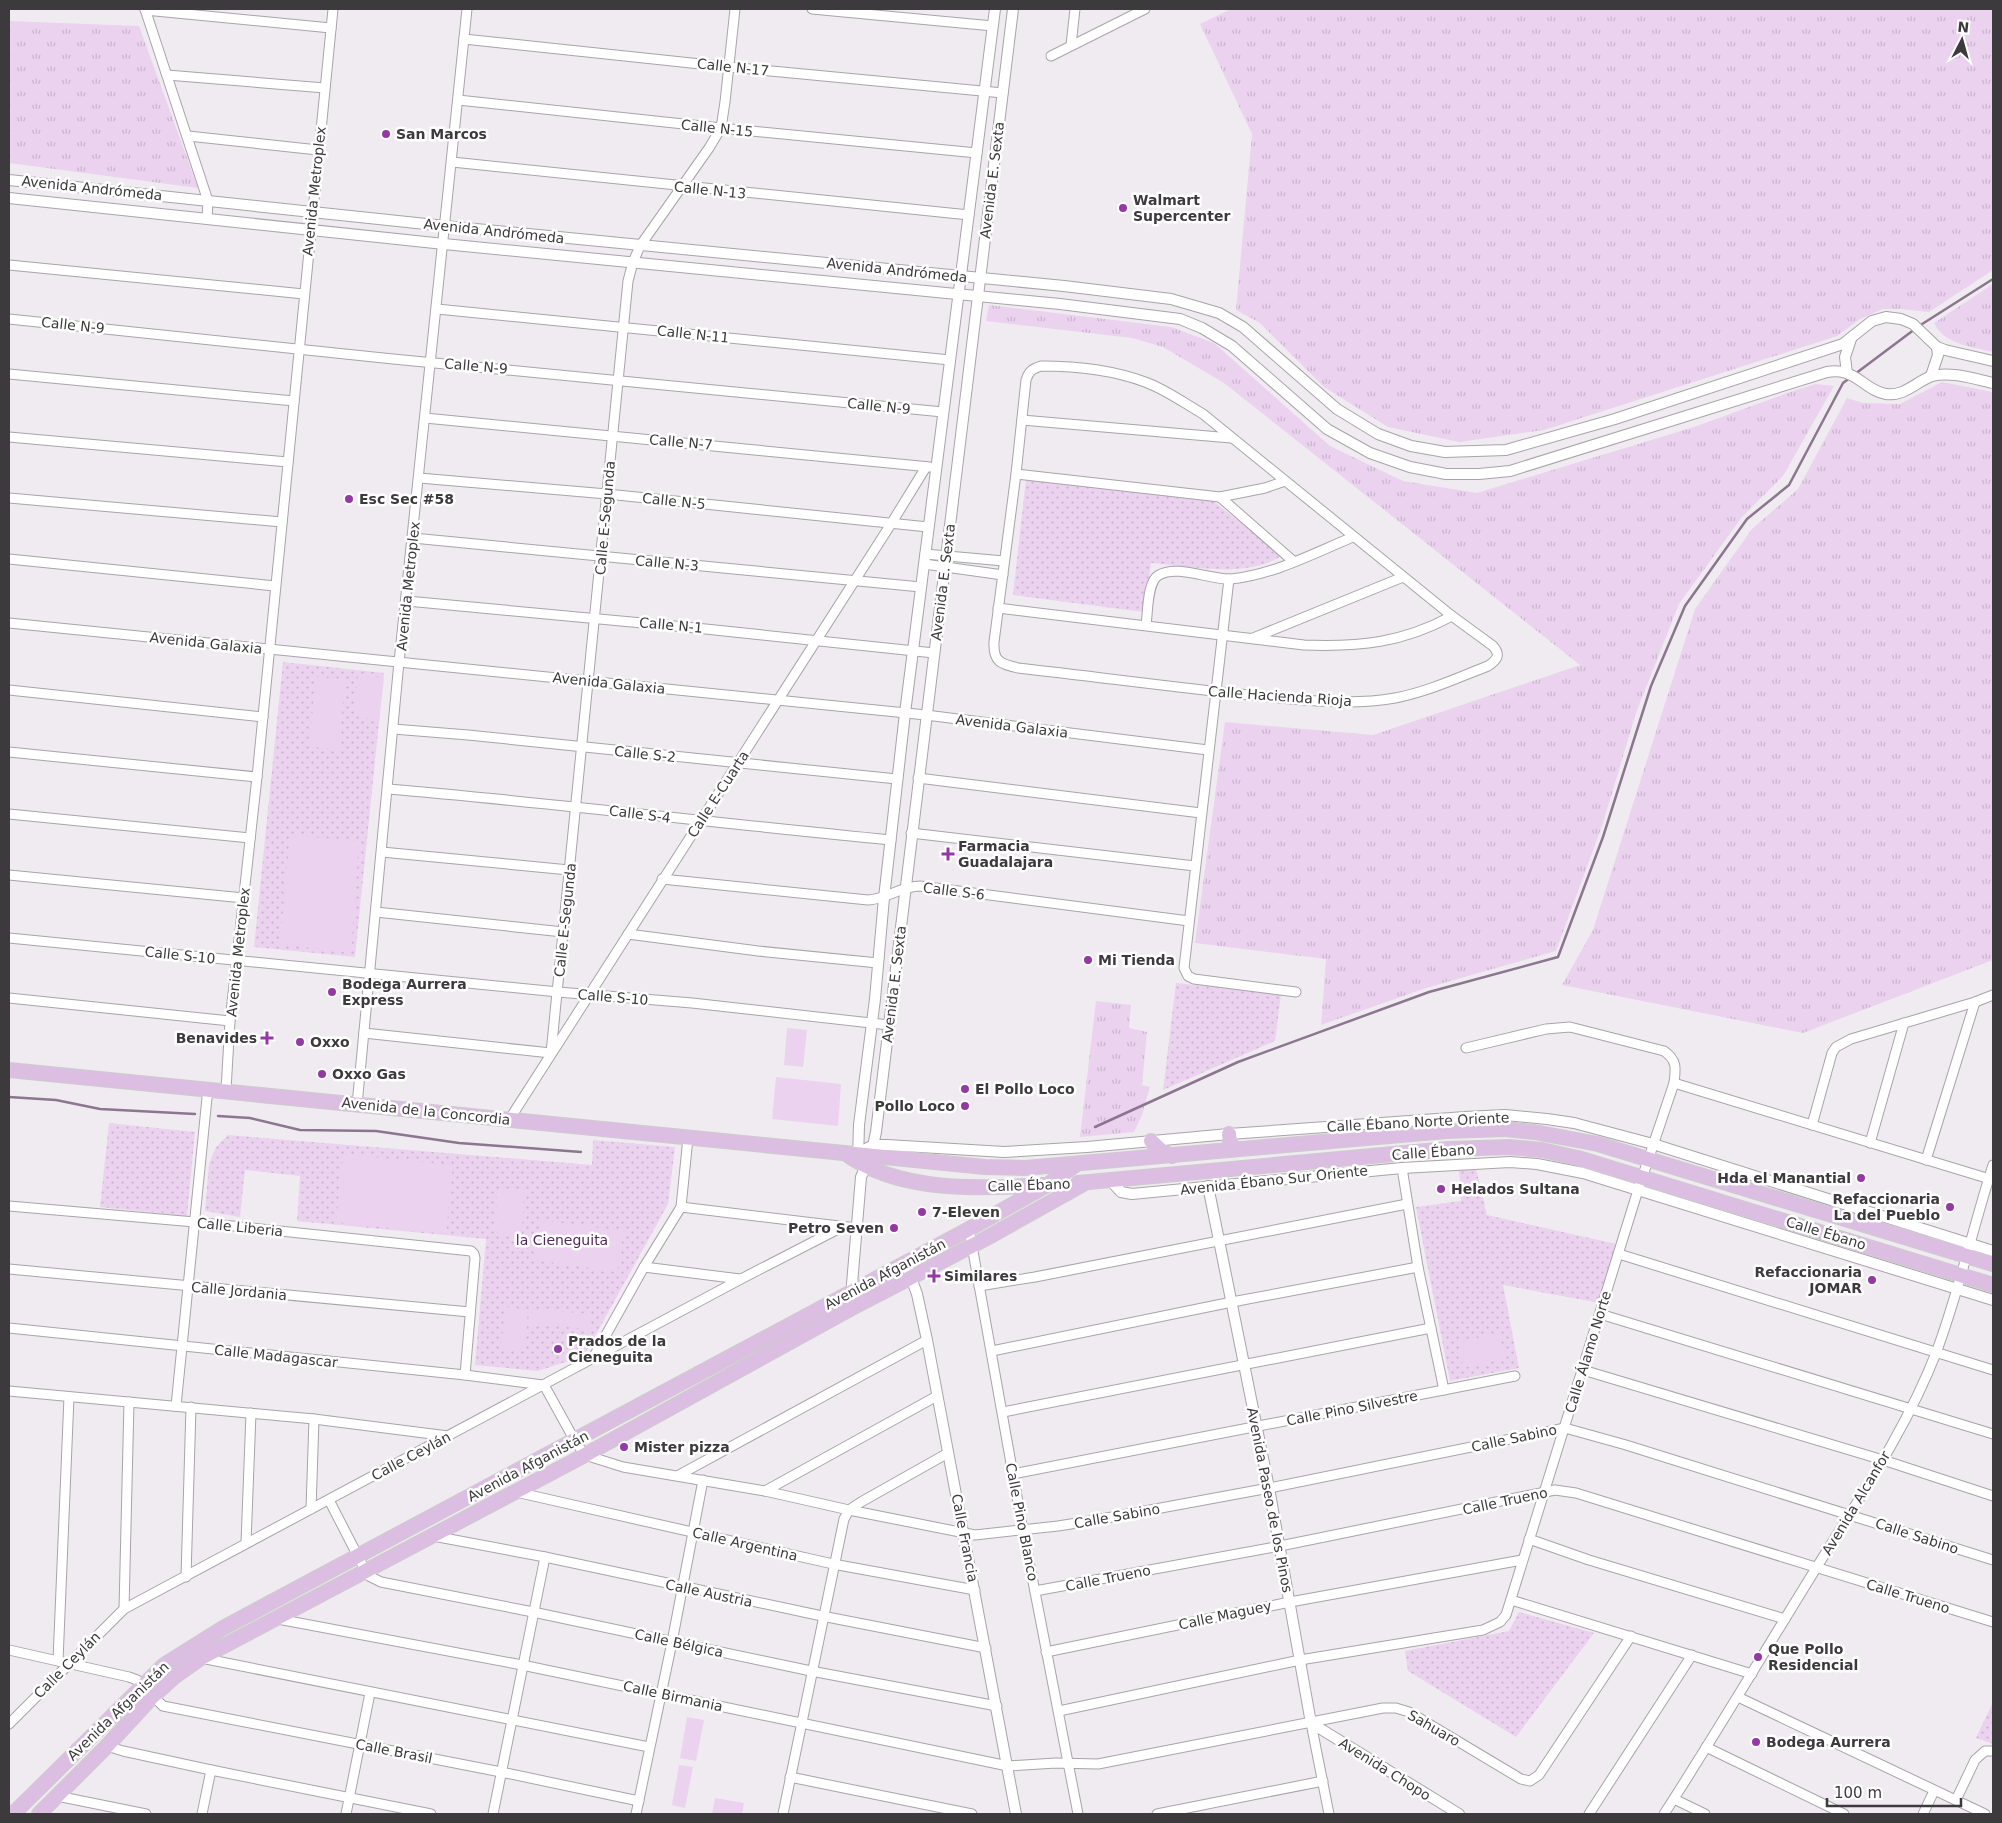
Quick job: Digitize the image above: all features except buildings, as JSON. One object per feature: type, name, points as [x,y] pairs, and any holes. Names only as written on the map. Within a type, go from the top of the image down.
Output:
[{"type":"main road","name":"Avenida de la Concordia","points":[[9,1070],[208,1088],[688,1138],[862,1159]]},
{"type":"main road","name":"Calle Ébano","points":[[862,1159],[1024,1168],[1447,1131],[1505,1130],[1565,1136],[1968,1250],[1993,1264]]},
{"type":"main road","points":[[1230,1134],[1231,1150]]},
{"type":"main road","points":[[1151,1141],[1163,1152],[1172,1156]]},
{"type":"main road","name":"Calle Ébano","points":[[862,1159],[907,1180],[943,1185],[1006,1188],[1110,1180],[1313,1169],[1448,1150],[1508,1147],[1542,1150],[1578,1158],[1641,1183],[1961,1274],[1993,1285]]},
{"type":"main road","name":"Avenida Afganistán","points":[[13,1814],[142,1686],[164,1665],[182,1652],[359,1555],[906,1264],[1047,1185],[1078,1164]]},
{"type":"main road","name":"Avenida Afganistán","points":[[39,1814],[107,1746],[152,1697],[174,1677],[202,1658],[585,1455],[1085,1182]]},
{"type":"street","points":[[207,219],[208,201],[145,9],[331,28]]},
{"type":"street","name":"Avenida Metroplex","points":[[226,1090],[230,1021],[333,9]]},
{"type":"street","name":"Avenida Metroplex","points":[[357,1105],[399,662],[407,601],[467,9]]},
{"type":"street","name":"Calle E-Segunda","points":[[551,1053],[596,618],[628,281],[640,246],[721,128],[735,9]]},
{"type":"street","points":[[812,9],[993,26]]},
{"type":"street","name":"Avenida E. Sexta","points":[[862,1159],[859,1125],[872,1022],[897,779],[928,526],[931,467],[943,412],[995,9]]},
{"type":"street","name":"Avenida E. Sexta","points":[[862,1159],[889,1025],[1013,9]]},
{"type":"street","points":[[1071,45],[1075,9]]},
{"type":"street","points":[[1050,56],[1140,10]]},
{"type":"street","name":"Calle N-17","points":[[464,39],[1003,93]]},
{"type":"street","points":[[167,75],[325,88]]},
{"type":"street","name":"Calle N-15","points":[[458,100],[977,153]]},
{"type":"street","points":[[188,136],[318,150]]},
{"type":"street","name":"Calle N-13","points":[[452,162],[681,187],[969,215]]},
{"type":"street","name":"Avenida Andrómeda","points":[[9,180],[640,246],[1172,298],[1219,313],[1243,327],[1337,410],[1378,434],[1411,446],[1445,452],[1506,450],[1615,419],[1832,348],[1851,339]]},
{"type":"street","name":"Avenida Andrómeda","points":[[9,198],[444,244],[1060,304],[1180,319],[1202,328],[1232,346],[1327,429],[1370,454],[1410,467],[1446,474],[1479,474],[1510,471],[1827,372],[1847,373]]},
{"type":"street","points":[[9,265],[304,294]]},
{"type":"street","name":"Calle N-11","points":[[437,309],[624,326],[950,360]]},
{"type":"street","points":[[1993,360],[1945,350],[1937,346],[1913,324],[1901,318],[1886,317],[1872,321],[1860,329],[1851,339],[1845,356],[1847,373],[1862,383],[1887,394],[1897,394],[1931,376],[1940,375],[1958,376],[1993,383]]},
{"type":"street","name":"Calle N-9","points":[[9,319],[943,412]]},
{"type":"street","points":[[1931,376],[1938,355],[1937,346]]},
{"type":"street","name":"Calle Hacienda Rioja","points":[[998,608],[994,649],[995,657],[1000,663],[1008,666],[1216,692],[1323,701],[1362,702],[1395,698],[1434,687],[1495,662],[1498,656],[1493,646],[1452,616],[1202,414],[1145,382],[1111,374],[1055,366],[1033,368],[1028,372],[1026,380],[1022,420]]},
{"type":"street","points":[[9,374],[294,401]]},
{"type":"street","name":"Calle N-7","points":[[425,418],[931,467]]},
{"type":"street","points":[[1232,438],[1022,420],[998,608],[1222,633],[1304,645],[1344,646],[1383,642],[1415,634],[1452,616]]},
{"type":"street","points":[[9,437],[288,462]]},
{"type":"street","name":"Calle E-Cuarta","points":[[509,1120],[854,581],[931,467]]},
{"type":"street","points":[[1016,474],[1220,498],[1240,495],[1285,481]]},
{"type":"street","name":"Calle N-5","points":[[419,478],[607,494],[891,524],[928,526]]},
{"type":"street","points":[[9,498],[282,522]]},
{"type":"street","points":[[1220,498],[1293,561]]},
{"type":"street","points":[[1146,625],[1151,585],[1160,574],[1179,572],[1228,579],[1267,571],[1353,537]]},
{"type":"street","name":"Calle N-3","points":[[413,538],[921,587]]},
{"type":"street","points":[[924,559],[946,556],[1004,561]]},
{"type":"street","points":[[9,559],[275,586]]},
{"type":"street","points":[[924,559],[944,567],[1003,575]]},
{"type":"street","points":[[1253,638],[1403,576]]},
{"type":"street","points":[[1228,579],[1184,959],[1185,972],[1194,979],[1296,992]]},
{"type":"street","name":"Calle N-1","points":[[407,601],[934,652]]},
{"type":"street","name":"Avenida Galaxia","points":[[9,623],[926,715],[1208,750]]},
{"type":"street","points":[[9,690],[262,717]]},
{"type":"street","name":"Calle S-2","points":[[393,729],[897,779]]},
{"type":"street","points":[[9,752],[256,777]]},
{"type":"street","points":[[918,778],[1201,813]]},
{"type":"street","name":"Calle S-4","points":[[388,789],[576,806],[700,821],[891,840]]},
{"type":"street","points":[[9,814],[250,838]]},
{"type":"street","points":[[911,833],[1195,866]]},
{"type":"street","points":[[382,852],[570,870]]},
{"type":"street","points":[[9,875],[244,898]]},
{"type":"street","name":"Calle S-6","points":[[662,879],[868,900],[884,898],[905,888],[931,888],[1189,921]]},
{"type":"street","points":[[376,912],[563,932]]},
{"type":"street","points":[[628,934],[878,962]]},
{"type":"street","name":"Calle S-10","points":[[9,938],[558,992],[692,1003],[889,1025]]},
{"type":"street","points":[[1812,1125],[1832,1053],[1836,1047],[1851,1039],[1993,995]]},
{"type":"street","points":[[9,998],[230,1021]]},
{"type":"street","points":[[1926,1160],[1975,1002]]},
{"type":"street","points":[[1870,1143],[1904,1023]]},
{"type":"street","points":[[1466,1048],[1536,1030],[1570,1027],[1664,1050],[1675,1062],[1674,1083],[1991,1179]]},
{"type":"street","points":[[364,1033],[551,1053]]},
{"type":"street","name":"Calle Álamo Norte","points":[[1300,1660],[1483,1630],[1500,1622],[1506,1615],[1648,1159],[1674,1083]]},
{"type":"street","points":[[176,1406],[208,1088]]},
{"type":"street","name":"Calle Ébano Norte Oriente","points":[[862,1159],[1087,1147],[1465,1116],[1505,1116],[1574,1123],[1653,1144],[1968,1250],[1993,1252]]},
{"type":"street","points":[[593,1358],[644,1267],[681,1208],[688,1138]]},
{"type":"street","points":[[850,1309],[862,1159]]},
{"type":"street","name":"Avenida Ébano Sur Oriente","points":[[1110,1180],[1118,1190],[1125,1194],[1208,1186],[1313,1169],[1402,1168],[1510,1162],[1537,1164],[1641,1183],[1993,1300]]},
{"type":"street","name":"Avenida Alcanfor","points":[[1664,1814],[1850,1515],[1883,1460],[1910,1408],[1936,1352],[1991,1179],[1993,1165]]},
{"type":"street","points":[[1402,1168],[1418,1267],[1444,1390]]},
{"type":"street","name":"Avenida Paseo de los Pinos","points":[[1208,1186],[1269,1488],[1328,1811]]},
{"type":"street","points":[[979,1286],[1035,1277],[1407,1204]]},
{"type":"street","name":"Calle Liberia","points":[[9,1206],[195,1222],[472,1251],[475,1258],[470,1312]]},
{"type":"street","points":[[681,1208],[856,1228]]},
{"type":"street","name":"Calle Ceylán","points":[[9,1724],[13,1714],[124,1609],[150,1593],[186,1577],[246,1543],[740,1279],[842,1227]]},
{"type":"street","name":"Calle Pino Blanco","points":[[969,1229],[1003,1412],[1012,1474],[1078,1814]]},
{"type":"street","points":[[1619,1254],[1993,1370]]},
{"type":"street","name":"Calle Francia","points":[[906,1264],[917,1294],[927,1340],[965,1533],[1016,1814]]},
{"type":"street","points":[[644,1267],[740,1279]]},
{"type":"street","points":[[992,1350],[1418,1267]]},
{"type":"street","name":"Calle Jordania","points":[[9,1269],[470,1312]]},
{"type":"street","points":[[465,1375],[470,1312]]},
{"type":"street","points":[[1600,1314],[1993,1434]]},
{"type":"street","name":"Calle Madagascar","points":[[9,1328],[465,1375],[544,1385]]},
{"type":"street","points":[[1003,1412],[1431,1328]]},
{"type":"street","points":[[679,1475],[927,1340]]},
{"type":"street","points":[[1583,1370],[1883,1460],[1993,1496]]},
{"type":"street","name":"Calle Pino Silvestre","points":[[1012,1474],[1515,1376]]},
{"type":"street","points":[[544,1385],[575,1441],[585,1455]]},
{"type":"street","points":[[9,1391],[314,1419],[448,1436]]},
{"type":"street","points":[[58,1661],[69,1396]]},
{"type":"street","points":[[765,1491],[937,1396]]},
{"type":"street","points":[[124,1609],[129,1402]]},
{"type":"street","points":[[186,1577],[191,1407]]},
{"type":"street","points":[[246,1543],[251,1414]]},
{"type":"street","points":[[311,1509],[314,1419]]},
{"type":"street","name":"Calle Sabino","points":[[585,1455],[623,1467],[765,1491],[849,1510],[965,1533],[985,1535],[1096,1520],[1269,1488],[1565,1428],[1993,1560]]},
{"type":"street","points":[[784,1814],[822,1616],[842,1525],[849,1510],[948,1453]]},
{"type":"street","points":[[636,1814],[662,1694],[703,1480]]},
{"type":"street","name":"Calle Trueno","points":[[1035,1591],[1502,1503],[1555,1490],[1576,1493],[1993,1622]]},
{"type":"street","name":"Calle Argentina","points":[[516,1492],[833,1564],[975,1590]]},
{"type":"street","points":[[329,1500],[359,1555],[365,1570]]},
{"type":"street","name":"Calle Austria","points":[[433,1536],[545,1557],[822,1616],[986,1648]]},
{"type":"street","points":[[1529,1539],[1589,1560],[1785,1619]]},
{"type":"street","points":[[493,1814],[545,1557]]},
{"type":"street","name":"Calle Maguey","points":[[1046,1652],[1290,1602],[1522,1560]]},
{"type":"street","name":"Calle Bélgica","points":[[365,1570],[369,1576],[381,1582],[811,1671],[997,1706]]},
{"type":"street","points":[[1511,1600],[1752,1674]]},
{"type":"street","name":"Calle Birmania","points":[[278,1619],[522,1665],[1008,1766],[1068,1763]]},
{"type":"street","name":"Sahuaro","points":[[1068,1763],[1098,1764],[1383,1708],[1396,1708],[1409,1712],[1521,1779],[1530,1781],[1539,1775],[1631,1636]]},
{"type":"street","points":[[9,1650],[129,1677],[137,1680],[152,1697]]},
{"type":"street","points":[[1589,1814],[1692,1655]]},
{"type":"street","points":[[202,1658],[370,1693],[512,1718],[649,1747]]},
{"type":"street","points":[[1058,1711],[1300,1660]]},
{"type":"street","points":[[346,1814],[370,1693]]},
{"type":"street","points":[[1738,1696],[1985,1814]]},
{"type":"street","name":"Calle Brasil","points":[[152,1697],[163,1706],[501,1772],[639,1802]]},
{"type":"street","name":"Avenida Chopo","points":[[1311,1723],[1459,1814]]},
{"type":"street","points":[[107,1746],[123,1752],[431,1814]]},
{"type":"street","points":[[1706,1747],[1844,1814]]},
{"type":"street","points":[[1956,1800],[1975,1760],[1985,1751],[1993,1751]]},
{"type":"street","points":[[202,1814],[210,1770]]},
{"type":"street","points":[[790,1777],[972,1814]]},
{"type":"street","points":[[1157,1814],[1323,1782]]},
{"type":"street","points":[[1923,1814],[1934,1791]]},
{"type":"street","points":[[57,1796],[146,1814]]},
{"type":"street","points":[[1674,1799],[1705,1814]]},
{"type":"street","points":[[1328,1811],[1338,1814]]},
{"type":"green space","points":[[1231,9],[1993,9],[1993,270],[1929,312],[1883,309],[1860,319],[1837,336],[1544,430],[1459,442],[1388,427],[1324,387],[1260,323],[1236,310],[1252,134],[1200,24]]},
{"type":"green space","points":[[9,21],[139,26],[198,188],[9,163]]},
{"type":"green space","points":[[1993,284],[1993,352],[1959,344],[1944,336],[1938,330],[1934,323]]},
{"type":"green space","points":[[989,305],[1171,327],[1214,343],[1330,446],[1403,481],[1477,493],[1694,427],[1816,384],[1834,386],[1783,476],[1742,517],[1679,604],[1636,713],[1603,823],[1556,951],[1426,988],[1321,1025],[1326,959],[1195,943],[1225,722],[1373,735],[1580,665],[1224,383],[1163,347],[1132,338],[986,321]]},
{"type":"green space","points":[[1942,382],[1993,392],[1993,960],[1803,1033],[1562,985],[1593,930],[1695,609],[1752,529],[1798,489],[1847,398],[1863,403],[1900,404]]},
{"type":"green space","points":[[1026,479],[1209,498],[1283,555],[1253,567],[1236,569],[1151,563],[1144,612],[1013,595]]},
{"type":"green space","points":[[283,662],[384,673],[355,957],[254,947]]},
{"type":"green space","points":[[358,675],[384,678],[379,720],[354,716]]},
{"type":"green space","points":[[315,677],[345,679],[339,749],[310,747]]},
{"type":"green space","points":[[290,835],[359,841],[351,953],[280,944]]},
{"type":"green space","points":[[1176,983],[1281,994],[1275,1041],[1163,1090]]},
{"type":"green space","points":[[1096,1001],[1131,1005],[1129,1028],[1147,1032],[1142,1085],[1150,1087],[1142,1115],[1134,1132],[1080,1137]]},
{"type":"green space","points":[[787,1028],[807,1030],[803,1067],[784,1065]]},
{"type":"green space","points":[[776,1077],[841,1084],[838,1126],[772,1119]]},
{"type":"green space","points":[[109,1123],[195,1132],[187,1216],[100,1207]]},
{"type":"green space","name":"la Cieneguita","points":[[228,1135],[592,1165],[593,1140],[675,1147],[668,1204],[584,1356],[538,1371],[475,1365],[486,1239],[297,1221],[300,1176],[245,1170],[240,1217],[205,1211],[209,1164],[216,1147]]},
{"type":"green space","points":[[343,1154],[453,1165],[446,1234],[336,1222]]},
{"type":"green space","points":[[1476,1169],[1487,1215],[1616,1244],[1600,1303],[1503,1285],[1519,1368],[1450,1381],[1416,1207],[1461,1201],[1459,1170]]},
{"type":"green space","points":[[497,1190],[524,1190],[522,1236],[496,1234]]},
{"type":"green space","points":[[540,1220],[624,1231],[617,1272],[535,1260]]},
{"type":"green space","points":[[505,1307],[528,1310],[525,1351],[501,1348]]},
{"type":"green space","points":[[532,1309],[591,1314],[589,1329],[530,1324]]},
{"type":"green space","points":[[1500,1334],[1505,1359],[1463,1368],[1459,1341]]},
{"type":"green space","points":[[1519,1612],[1594,1633],[1516,1737],[1408,1671],[1405,1651],[1509,1631]]},
{"type":"green space","points":[[1993,1702],[1993,1744],[1976,1738]]},
{"type":"green space","points":[[687,1717],[704,1720],[696,1761],[680,1758]]},
{"type":"green space","points":[[679,1765],[693,1767],[685,1808],[672,1805]]},
{"type":"green space","points":[[715,1798],[744,1803],[742,1814],[712,1814]]},
{"type":"waterway","points":[[1919,326],[1993,279]]},
{"type":"waterway","points":[[1855,374],[1915,329]]},
{"type":"waterway","points":[[1095,1127],[1238,1062],[1429,992],[1558,957],[1603,837],[1651,686],[1685,606],[1747,519],[1789,485],[1843,383],[1851,377]]},
{"type":"waterway","points":[[9,1097],[56,1100],[100,1109],[195,1114]]},
{"type":"waterway","points":[[218,1116],[250,1118],[300,1130],[376,1131],[459,1143],[581,1152]]},
{"type":"place","name":"San Marcos","points":[[386,134]]},
{"type":"place","name":"Walmart Supercenter","points":[[1123,208]]},
{"type":"place","name":"Esc Sec #58","points":[[349,499]]},
{"type":"place","name":"Farmacia Guadalajara","points":[[948,854]]},
{"type":"place","name":"Mi Tienda","points":[[1088,960]]},
{"type":"place","name":"Bodega Aurrera Express","points":[[332,992]]},
{"type":"place","name":"Benavides","points":[[267,1038]]},
{"type":"place","name":"Oxxo","points":[[300,1042]]},
{"type":"place","name":"Oxxo Gas","points":[[322,1074]]},
{"type":"place","name":"El Pollo Loco","points":[[965,1089]]},
{"type":"place","name":"Pollo Loco","points":[[965,1106]]},
{"type":"place","name":"Hda el Manantial","points":[[1861,1178]]},
{"type":"place","name":"Helados Sultana","points":[[1441,1189]]},
{"type":"place","name":"Refaccionaria La del Pueblo","points":[[1950,1207]]},
{"type":"place","name":"7-Eleven","points":[[922,1212]]},
{"type":"place","name":"Petro Seven","points":[[894,1228]]},
{"type":"place","name":"Similares","points":[[934,1276]]},
{"type":"place","name":"Refaccionaria JOMAR","points":[[1872,1280]]},
{"type":"place","name":"Prados de la Cieneguita","points":[[558,1349]]},
{"type":"place","name":"Mister pizza","points":[[624,1447]]},
{"type":"place","name":"Que Pollo Residencial","points":[[1758,1657]]},
{"type":"place","name":"Bodega Aurrera","points":[[1756,1742]]}]
